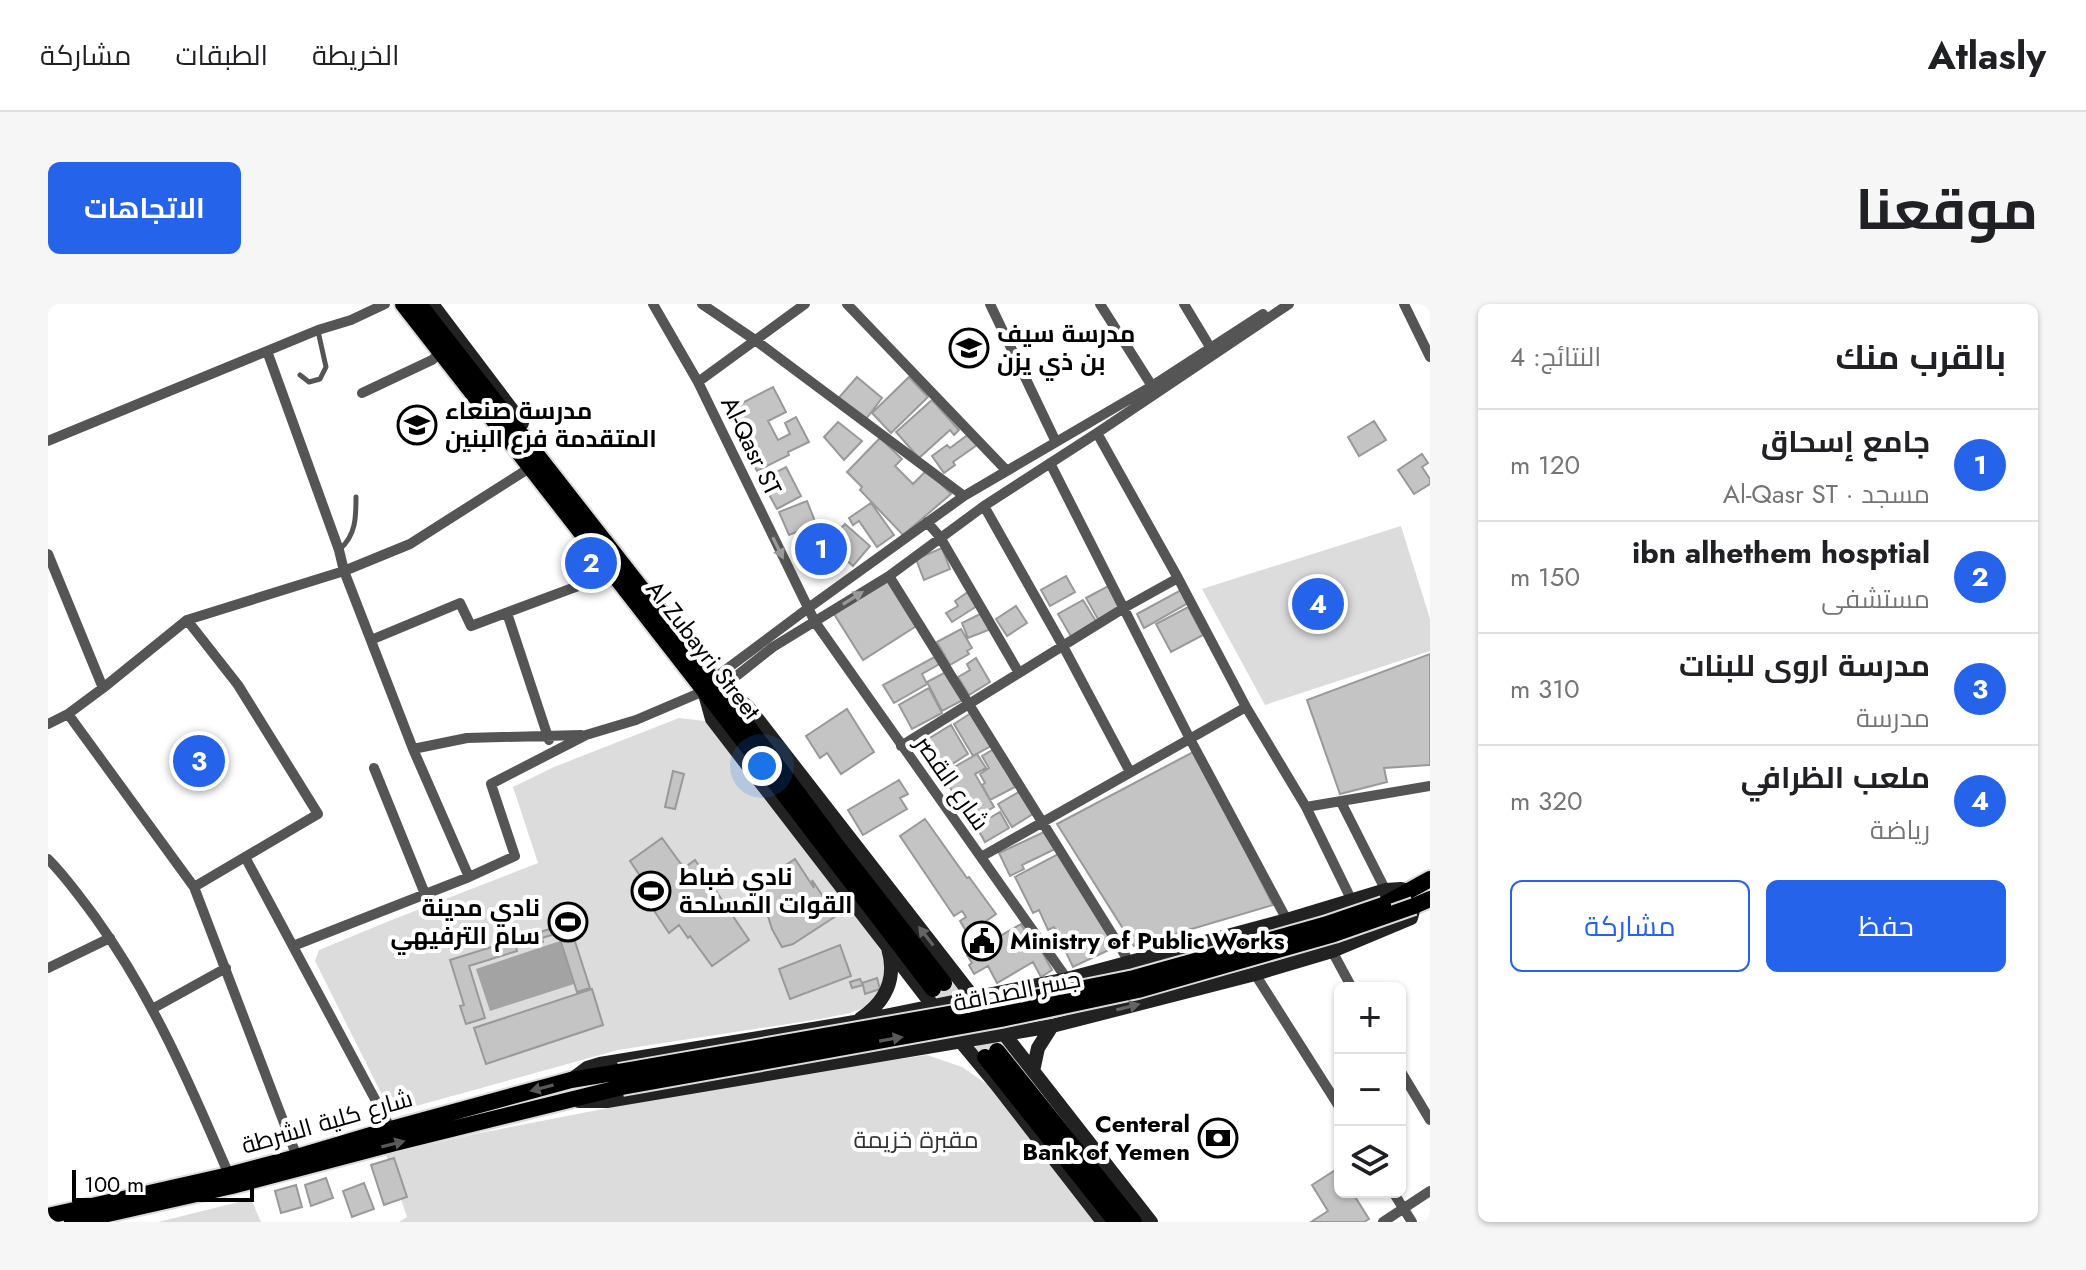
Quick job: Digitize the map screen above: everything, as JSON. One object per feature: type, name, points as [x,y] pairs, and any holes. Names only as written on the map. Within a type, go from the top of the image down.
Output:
[{"type":"main road","name":"Al Zubayri Street","points":[[403,304],[613,573],[712,687],[939,986]]},
{"type":"main road","name":"Al Zubayri Street","points":[[419,304],[683,642]]},
{"type":"main road","name":"Al Zubayri Street","points":[[432,304],[662,603],[712,687]]},
{"type":"main road","points":[[1103,1222],[712,719],[712,687],[735,696],[748,707],[1151,1222]]},
{"type":"main road","points":[[575,1100],[607,1101],[961,1043],[1052,1026],[1255,974],[1332,951],[1411,918],[1417,899],[1430,879]]},
{"type":"main road","points":[[571,1080],[587,1068],[600,1064],[855,1022],[1067,979],[1352,901],[1387,898]]},
{"type":"main road","name":"جسر الصداقة","points":[[620,1080],[1134,978],[1324,925],[1387,898],[1417,899]]},
{"type":"main road","name":"جسر الصداقة","points":[[620,1080],[1001,1019],[1138,990],[1334,934],[1417,899]]},
{"type":"main road","points":[[855,1022],[872,1011],[889,988],[892,973],[887,944]]},
{"type":"main road","points":[[961,1043],[974,998]]},
{"type":"main road","points":[[933,1007],[1004,1034]]},
{"type":"main road","points":[[1033,1071],[1038,1048],[1052,1026]]},
{"type":"main road","points":[[1116,1222],[991,1054],[1134,1222]]},
{"type":"main road","name":"شارع كلية الشرطة","points":[[48,1216],[229,1175],[571,1080],[620,1080]]},
{"type":"main road","name":"شارع كلية الشرطة","points":[[72,1222],[232,1186],[575,1100],[620,1080]]},
{"type":"street","points":[[48,441],[385,304]]},
{"type":"street","name":"Al-Qasr ST","points":[[653,304],[698,382],[807,609]]},
{"type":"street","points":[[702,304],[964,496]]},
{"type":"street","points":[[698,382],[805,304]]},
{"type":"street","points":[[847,304],[1007,471]]},
{"type":"street","points":[[990,304],[1056,442]]},
{"type":"street","points":[[1100,304],[1152,386]]},
{"type":"street","points":[[1184,304],[1210,347]]},
{"type":"street","points":[[712,687],[807,609],[964,496],[1152,386],[1278,304]]},
{"type":"street","points":[[293,946],[515,856],[491,784],[586,735],[636,720],[712,687],[889,576],[984,506],[1289,304]]},
{"type":"street","points":[[1404,304],[1430,357]]},
{"type":"street","points":[[267,351],[344,571],[413,749],[469,877]]},
{"type":"street","points":[[362,393],[432,360],[440,353]]},
{"type":"street","points":[[1097,433],[1246,707],[1306,807],[1352,901]]},
{"type":"street","points":[[1050,463],[1190,739],[1287,920]]},
{"type":"street","points":[[48,724],[68,714],[103,688],[187,620],[344,571],[410,544],[531,467]]},
{"type":"street","points":[[984,506],[1130,772]]},
{"type":"street","points":[[927,522],[940,537],[1019,673]]},
{"type":"street","points":[[48,554],[103,688]]},
{"type":"street","points":[[371,640],[460,603],[471,626],[613,573]]},
{"type":"street","points":[[889,576],[1130,963]]},
{"type":"street","points":[[901,746],[1178,578]]},
{"type":"street","name":"شارع القصر","points":[[807,609],[1067,979]]},
{"type":"street","points":[[507,613],[547,736],[555,751]]},
{"type":"street","points":[[187,620],[238,685],[318,814],[194,887]]},
{"type":"street","points":[[981,857],[1246,707]]},
{"type":"street","points":[[68,714],[194,887],[297,1157]]},
{"type":"street","points":[[413,749],[467,738],[586,735]]},
{"type":"street","points":[[374,768],[425,894]]},
{"type":"street","points":[[1306,807],[1430,786]]},
{"type":"street","points":[[1341,802],[1387,898]]},
{"type":"street","points":[[245,857],[391,1129]]},
{"type":"street","points":[[48,859],[63,873],[110,938],[152,1009],[189,1080],[229,1175]]},
{"type":"street","points":[[48,968],[110,938]]},
{"type":"street","points":[[1332,951],[1349,982]]},
{"type":"street","points":[[152,1009],[226,968]]},
{"type":"street","points":[[1255,974],[1334,1099]]},
{"type":"street","points":[[1406,1080],[1430,1120]]},
{"type":"street","points":[[1383,1222],[1430,1191]]},
{"type":"street","points":[[1397,1198],[1412,1222]]},
{"type":"lane","points":[[300,375],[309,382],[320,379],[326,367],[318,330]]},
{"type":"lane","points":[[339,550],[349,541],[355,521],[356,497]]},
{"type":"green space","points":[[1401,526],[1430,619],[1430,651],[1265,705],[1202,589]]},
{"type":"green space","name":"نادي ضباط القوات المسلحة","points":[[679,718],[705,721],[887,960],[888,978],[871,1005],[820,1019],[618,1050],[391,1113],[315,961],[319,950],[538,863],[513,787],[554,767]]},
{"type":"green space","name":"مقبرة خزيمة","points":[[927,1055],[962,1067],[994,1089],[1098,1222],[399,1222],[407,1217],[386,1155],[475,1134],[736,1083]]},
{"type":"green space","points":[[251,1199],[261,1222],[158,1222]]},
{"type":"shaded area","points":[[560,941],[574,984],[490,1011],[476,969]]},
{"type":"building","points":[[857,377],[882,398],[866,419],[836,401]]},
{"type":"building","points":[[909,377],[928,397],[891,433],[872,413]]},
{"type":"building","points":[[773,387],[786,412],[768,421],[778,440],[790,434],[785,423],[796,417],[809,442],[757,471],[727,411]]},
{"type":"building","points":[[932,400],[959,430],[954,435],[950,430],[919,458],[896,432]]},
{"type":"building","points":[[1374,421],[1386,440],[1359,456],[1348,437]]},
{"type":"building","points":[[838,422],[862,441],[844,460],[824,437]]},
{"type":"building","points":[[969,434],[977,445],[953,462],[955,465],[944,473],[932,456]]},
{"type":"building","points":[[880,438],[902,459],[895,466],[913,484],[927,470],[951,494],[903,535],[847,472]]},
{"type":"building","points":[[1422,454],[1428,463],[1422,467],[1430,484],[1414,494],[1398,470]]},
{"type":"building","points":[[786,467],[801,496],[777,509],[761,480]]},
{"type":"building","points":[[807,501],[816,524],[789,535],[779,512]]},
{"type":"building","points":[[871,503],[894,535],[877,547],[859,521],[853,525],[849,518]]},
{"type":"building","points":[[845,524],[870,546],[853,566],[827,543]]},
{"type":"building","points":[[817,532],[841,556],[827,566],[807,547],[803,550],[797,545]]},
{"type":"building","points":[[942,548],[950,569],[924,580],[916,559]]},
{"type":"building","points":[[1066,576],[1075,592],[1050,606],[1041,590]]},
{"type":"building","points":[[888,579],[918,625],[863,660],[834,614]]},
{"type":"building","points":[[1110,585],[1122,608],[1099,621],[1086,598]]},
{"type":"building","points":[[1181,590],[1188,603],[1144,628],[1137,614]]},
{"type":"building","points":[[968,592],[977,606],[952,622],[946,613],[958,606],[955,601]]},
{"type":"building","points":[[1083,600],[1097,623],[1072,638],[1058,614]]},
{"type":"building","points":[[1016,606],[1027,623],[1007,636],[996,619]]},
{"type":"building","points":[[1188,607],[1203,635],[1171,652],[1156,624]]},
{"type":"building","points":[[982,613],[991,629],[968,638],[962,623]]},
{"type":"building","points":[[961,629],[972,648],[967,651],[969,654],[950,665],[937,642]]},
{"type":"building","points":[[1430,654],[1430,765],[1384,768],[1387,782],[1340,794],[1307,700]]},
{"type":"building","points":[[938,655],[943,662],[922,674],[927,684],[894,703],[883,685]]},
{"type":"building","points":[[976,658],[990,682],[969,695],[958,677],[970,670],[967,664]]},
{"type":"building","points":[[946,672],[963,700],[942,711],[927,682]]},
{"type":"building","points":[[929,688],[942,713],[912,729],[899,705]]},
{"type":"building","points":[[847,709],[874,752],[841,774],[827,753],[820,758],[806,736]]},
{"type":"building","points":[[971,713],[993,745],[973,756],[954,724]]},
{"type":"building","points":[[951,725],[968,754],[938,773],[920,744]]},
{"type":"building","points":[[994,749],[1015,787],[990,800],[980,774],[989,768],[982,756]]},
{"type":"building","points":[[1195,751],[1273,905],[1134,946],[1057,824]]},
{"type":"building","points":[[977,754],[986,768],[975,774],[994,807],[970,821],[942,774]]},
{"type":"building","points":[[673,771],[684,774],[675,809],[665,807]]},
{"type":"building","points":[[899,780],[908,794],[900,798],[907,809],[863,835],[848,810]]},
{"type":"building","points":[[1022,790],[1036,812],[1012,827],[998,804]]},
{"type":"building","points":[[1000,812],[1009,828],[985,842],[976,826]]},
{"type":"building","points":[[925,819],[996,914],[968,934],[960,921],[966,917],[962,911],[954,916],[900,836]]},
{"type":"building","points":[[1046,831],[1055,849],[1022,865],[1024,869],[1010,876],[999,853]]},
{"type":"building","points":[[662,838],[684,868],[695,860],[749,940],[712,966],[679,925],[669,933],[653,909],[668,898],[659,886],[651,892],[630,861]]},
{"type":"building","points":[[1060,853],[1115,947],[1073,967],[1054,927],[1048,930],[1039,910],[1033,913],[1015,877]]},
{"type":"building","points":[[795,859],[836,916],[793,944],[782,947],[772,929],[758,884]]},
{"type":"building","points":[[569,923],[590,988],[577,992],[558,933],[527,947],[524,937]]},
{"type":"building","points":[[1021,924],[1027,934],[1031,932],[1052,970],[1041,977],[1033,962],[997,983],[988,966],[974,974],[967,955]]},
{"type":"building","points":[[514,940],[517,951],[469,966],[485,1018],[466,1024],[460,1006],[464,1005],[450,960]]},
{"type":"building","points":[[840,945],[851,976],[790,999],[779,969]]},
{"type":"building","points":[[877,978],[880,989],[865,994],[863,985],[852,988],[850,982],[860,979],[862,983]]},
{"type":"building","points":[[592,989],[603,1025],[486,1064],[474,1028]]},
{"type":"building","points":[[394,1158],[407,1197],[384,1205],[371,1165]]},
{"type":"building","points":[[1334,1171],[1334,1198],[1356,1198],[1369,1219],[1364,1222],[1311,1222],[1328,1211],[1312,1185]]},
{"type":"building","points":[[326,1178],[333,1198],[311,1206],[305,1185]]},
{"type":"building","points":[[364,1183],[374,1209],[352,1217],[343,1191]]},
{"type":"building","points":[[296,1185],[302,1207],[281,1213],[275,1191]]},
{"type":"tunnel","points":[[944,983],[997,1051]]},
{"type":"tunnel","points":[[933,989],[985,1057]]},
{"type":"place","name":"مدرسة سيف بن ذي يزن","points":[[969,348]]},
{"type":"place","name":"مدرسة صنعاء المتقدمة فرع البنين","points":[[417,425]]},
{"type":"place","name":"جامع إسحاق","points":[[821,549]]},
{"type":"place","name":"ibn alhethem hosptial","points":[[591,563]]},
{"type":"place","name":"ملعب الظرافي","points":[[1318,604]]},
{"type":"place","name":"مدرسة اروى للبنات","points":[[199,761]]},
{"type":"place","name":"نادي ضباط القوات المسلحة","points":[[651,891]]},
{"type":"place","name":"نادي مدينة سام الترفيهي","points":[[568,922]]},
{"type":"place","name":"Ministry of Public Works","points":[[982,941]]},
{"type":"place","name":"Centeral Bank of Yemen","points":[[1218,1138]]}]
